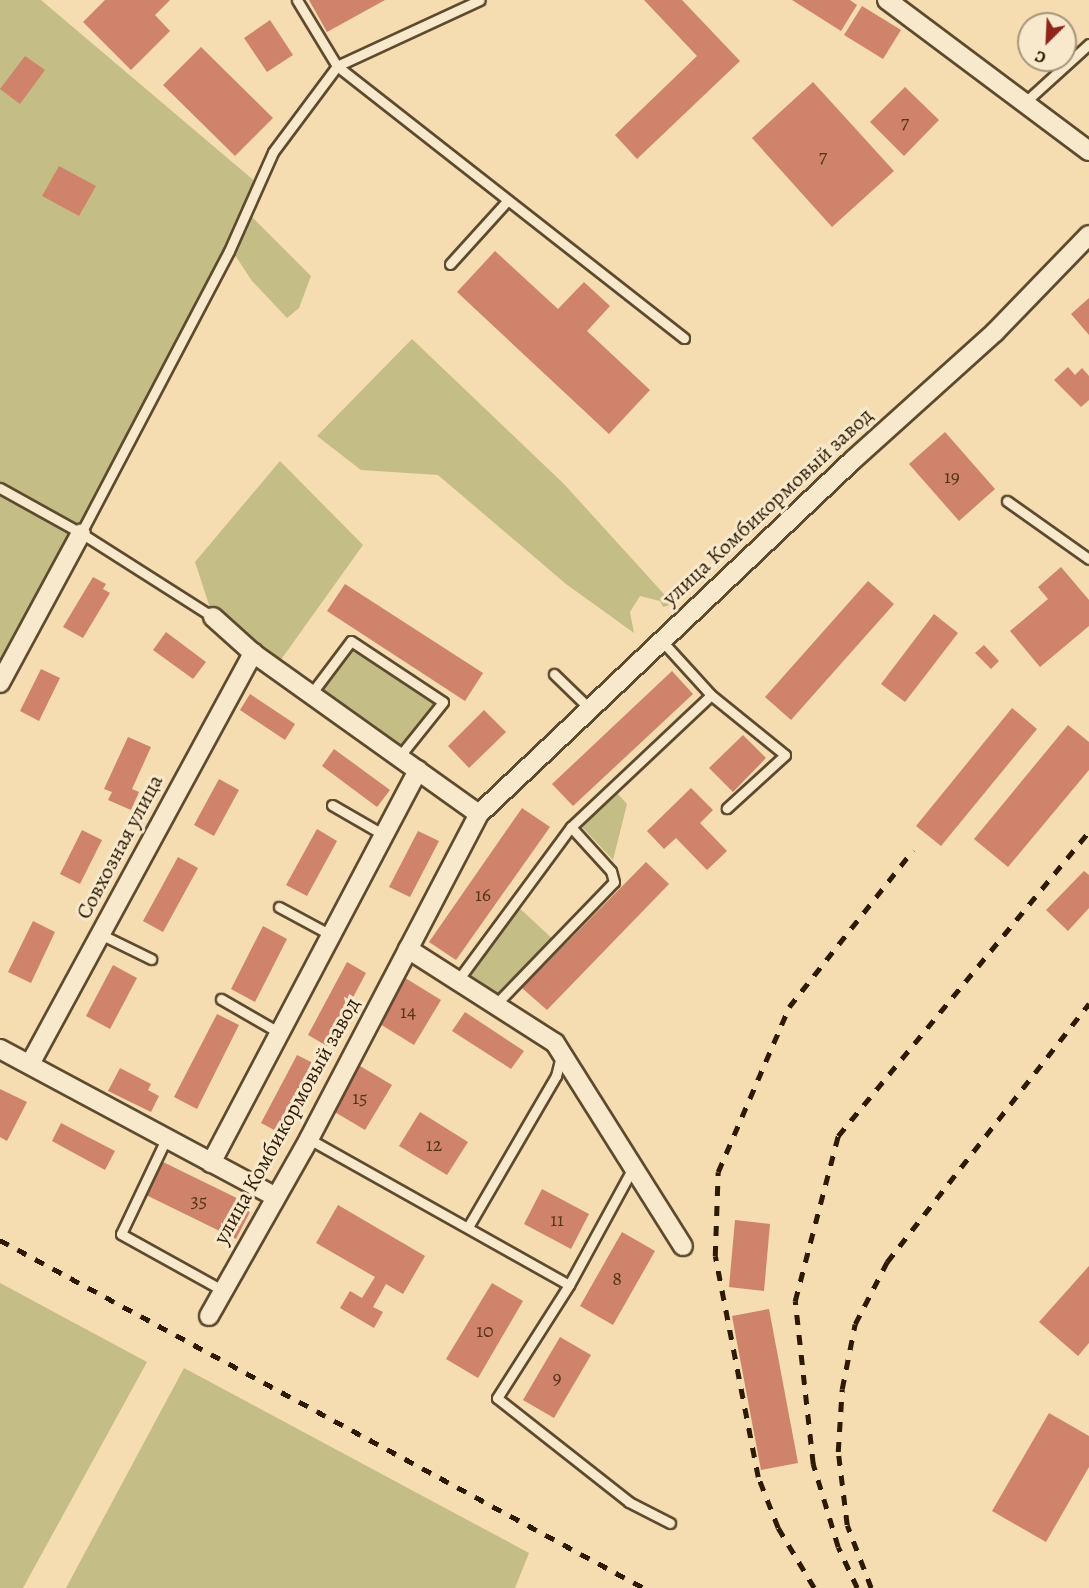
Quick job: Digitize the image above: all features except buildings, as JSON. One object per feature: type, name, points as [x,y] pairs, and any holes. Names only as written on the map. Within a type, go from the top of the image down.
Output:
[{"type":"street","points":[[887,0],[1023,104],[1089,151]]},
{"type":"street","name":"улица Комбикормовый завод","points":[[209,1316],[274,1196],[309,1138],[479,814],[661,640],[994,332],[1089,235]]},
{"type":"street","points":[[0,683],[81,533]]},
{"type":"street","points":[[213,617],[253,653],[479,814]]},
{"type":"street","name":"Совхозная улица","points":[[30,1064],[253,653]]},
{"type":"street","points":[[211,1163],[418,770]]},
{"type":"street","points":[[408,949],[497,1003],[555,1043],[682,1246]]},
{"type":"street","points":[[0,1049],[274,1196]]},
{"type":"lane","points":[[297,0],[337,66],[684,338]]},
{"type":"lane","points":[[81,533],[229,251],[273,152],[337,66],[480,0]]},
{"type":"lane","points":[[1023,104],[1089,44]]},
{"type":"lane","points":[[450,264],[508,200]]},
{"type":"lane","points":[[0,488],[81,533],[213,617]]},
{"type":"lane","points":[[1006,501],[1089,559]]},
{"type":"lane","points":[[661,640],[711,695],[785,755],[727,808]]},
{"type":"lane","points":[[312,694],[351,641],[443,702],[399,757]]},
{"type":"lane","points":[[554,674],[589,708]]},
{"type":"lane","points":[[458,980],[571,827],[711,695]]},
{"type":"lane","points":[[332,805],[384,834]]},
{"type":"lane","points":[[497,1003],[614,882],[611,871],[571,827]]},
{"type":"lane","points":[[279,908],[331,935]]},
{"type":"lane","points":[[100,934],[151,959]]},
{"type":"lane","points":[[221,999],[279,1033]]},
{"type":"lane","points":[[468,1227],[556,1076],[561,1051]]},
{"type":"lane","points":[[167,1137],[121,1234],[222,1290]]},
{"type":"lane","points":[[309,1138],[468,1227],[485,1241],[569,1285]]},
{"type":"lane","points":[[634,1166],[569,1285],[497,1398],[628,1502],[670,1523]]},
{"type":"shaded area","points":[[0,0],[41,0],[258,184],[0,677]]},
{"type":"shaded area","points":[[246,211],[311,276],[299,308],[287,318],[252,281],[233,252]]},
{"type":"shaded area","points":[[412,339],[564,484],[673,604],[663,607],[660,601],[640,596],[630,612],[634,633],[566,584],[438,475],[361,470],[317,436]]},
{"type":"shaded area","points":[[280,461],[363,545],[275,668],[213,617],[195,562]]},
{"type":"shaded area","points":[[351,641],[443,702],[399,757],[311,694]]},
{"type":"shaded area","points":[[617,793],[627,804],[613,860],[582,827]]},
{"type":"shaded area","points":[[514,903],[557,943],[497,1003],[458,980]]},
{"type":"shaded area","points":[[0,1283],[147,1362],[23,1588],[0,1588]]},
{"type":"shaded area","points":[[184,1368],[529,1553],[515,1588],[66,1588]]},
{"type":"railway","points":[[857,1588],[838,1547],[813,1464],[795,1301],[838,1136],[1089,831]]},
{"type":"railway","points":[[814,1588],[778,1528],[758,1477],[715,1256],[718,1172],[789,1007],[913,850]]},
{"type":"railway","points":[[871,1588],[847,1525],[838,1452],[842,1389],[855,1324],[887,1262],[1089,1003]]},
{"type":"railway","points":[[0,1240],[644,1588]]}]
